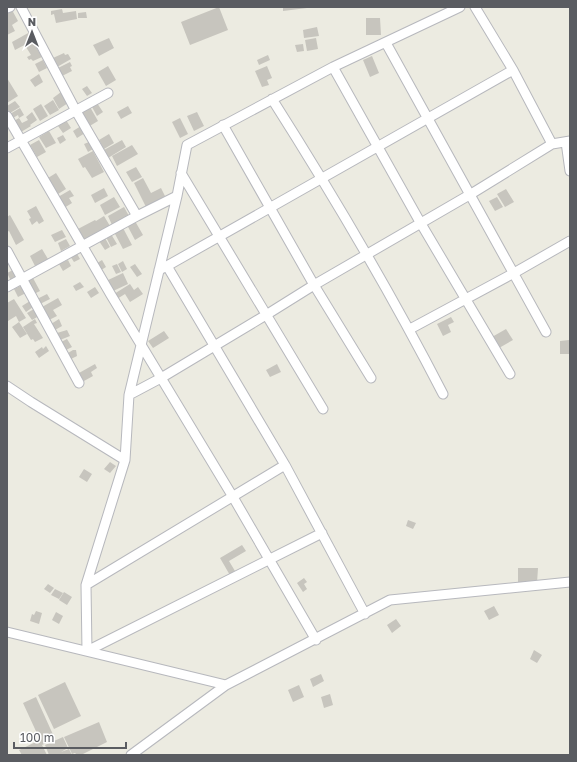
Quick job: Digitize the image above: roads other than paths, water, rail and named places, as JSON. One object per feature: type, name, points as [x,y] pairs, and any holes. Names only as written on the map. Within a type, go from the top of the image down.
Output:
[{"type":"street","points":[[21,7],[76,111],[137,216]]},
{"type":"street","points":[[475,7],[513,70],[552,144]]},
{"type":"street","points":[[87,651],[86,585],[125,460],[130,395],[141,344],[163,268],[187,145],[333,67],[386,43],[455,8]]},
{"type":"street","points":[[386,43],[429,118],[546,332]]},
{"type":"street","points":[[333,67],[420,222],[510,374]]},
{"type":"street","points":[[163,268],[513,70]]},
{"type":"street","points":[[7,148],[108,93]]},
{"type":"street","points":[[272,99],[322,178],[367,254],[410,329],[443,394]]},
{"type":"street","points":[[7,116],[82,246],[270,559],[316,640]]},
{"type":"street","points":[[223,125],[314,285],[371,378]]},
{"type":"street","points":[[130,395],[214,347],[314,285],[420,222],[471,194],[552,144],[568,141],[570,172]]},
{"type":"street","points":[[181,173],[323,409]]},
{"type":"street","points":[[7,288],[137,216],[177,196]]},
{"type":"street","points":[[410,329],[570,241]]},
{"type":"street","points":[[7,251],[80,383]]},
{"type":"street","points":[[163,268],[214,347],[284,465],[365,614]]},
{"type":"street","points":[[7,386],[125,460]]},
{"type":"street","points":[[86,585],[284,465]]},
{"type":"street","points":[[87,651],[322,533]]},
{"type":"street","points":[[131,755],[226,685],[269,662],[316,640],[390,600],[570,582]]},
{"type":"street","points":[[7,632],[226,685]]}]
